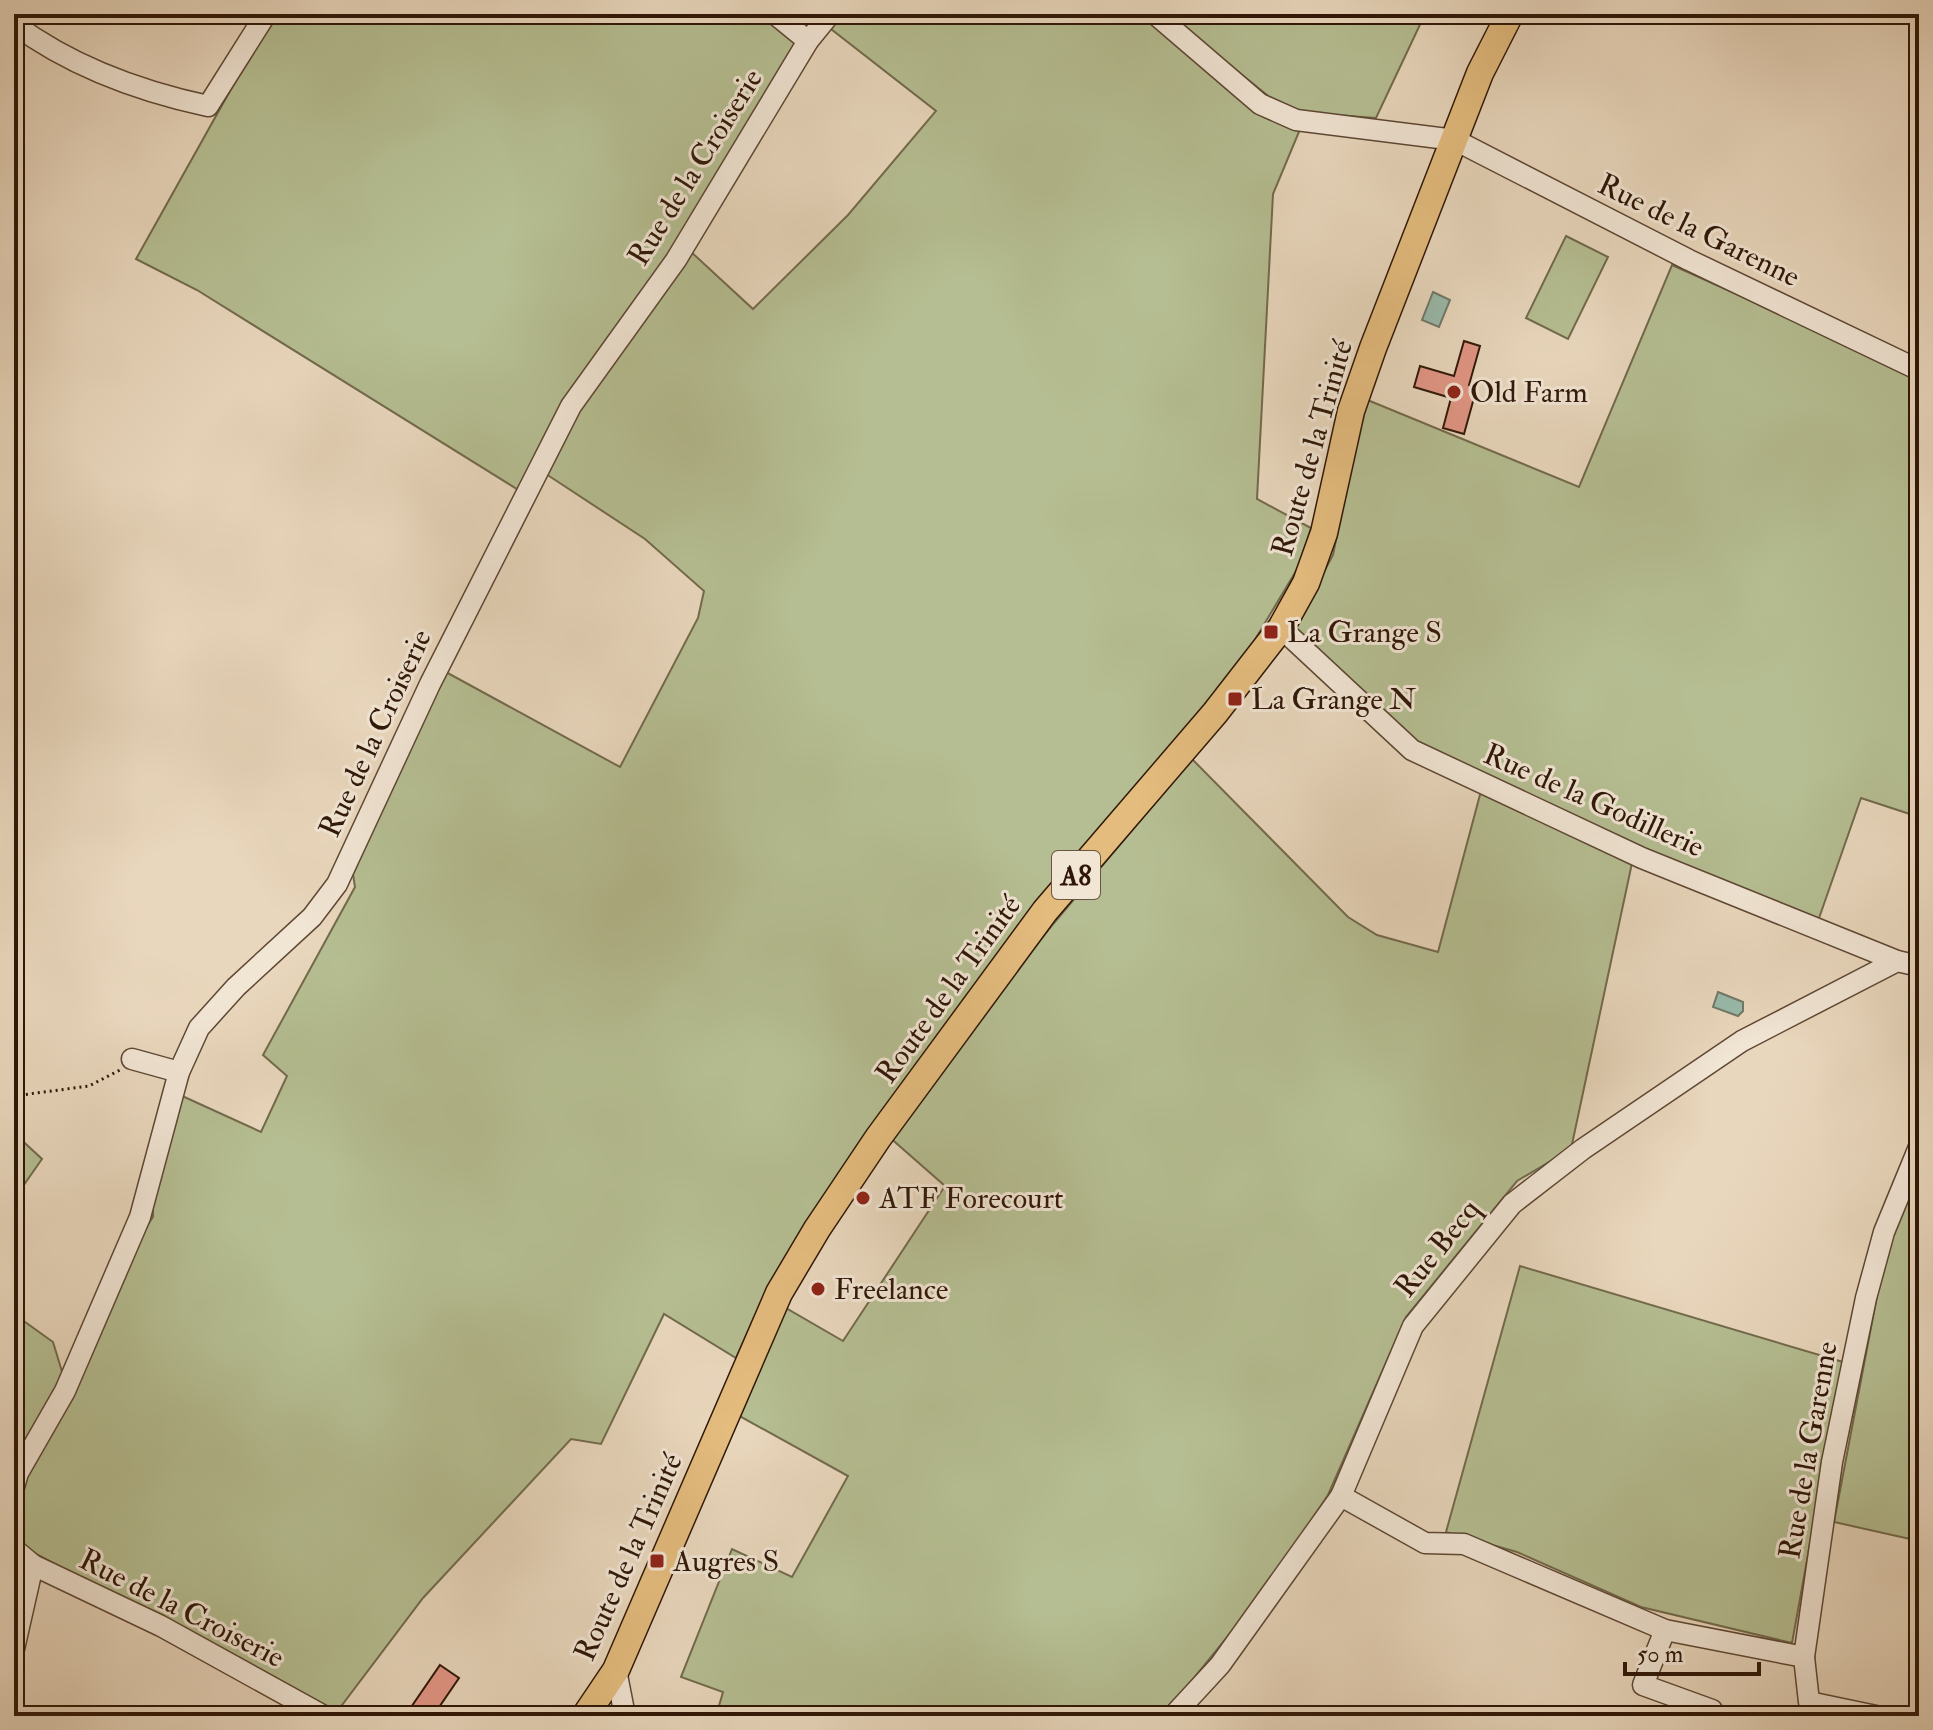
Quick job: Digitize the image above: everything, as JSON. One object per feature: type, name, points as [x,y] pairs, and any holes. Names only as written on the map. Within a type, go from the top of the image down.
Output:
[{"type":"main road","name":"Route de la Trinité","points":[[585,1716],[616,1670],[779,1293],[817,1229],[878,1138],[1045,911],[1215,713],[1281,628],[1306,583],[1324,533],[1351,411],[1489,53],[1510,14]]},
{"type":"street","points":[[14,24],[70,61],[96,73],[208,106],[266,14]]},
{"type":"street","points":[[775,14],[808,41]]},
{"type":"street","name":"Rue de la Croiserie","points":[[15,1477],[65,1391],[140,1217],[179,1072],[199,1028],[236,987],[312,917],[337,884],[430,684],[571,406],[676,260],[808,41],[830,14]]},
{"type":"street","points":[[1155,14],[1260,104],[1296,120],[1455,140]]},
{"type":"street","name":"Rue de la Garenne","points":[[1455,140],[1689,260],[1919,370]]},
{"type":"street","name":"Rue de la Godillerie","points":[[1281,628],[1412,750],[1642,858],[1897,961],[1919,966]]},
{"type":"street","name":"Rue Becq","points":[[1173,1716],[1220,1665],[1341,1496],[1413,1326],[1512,1204],[1583,1149],[1742,1041],[1897,961]]},
{"type":"street","points":[[132,1059],[179,1072]]},
{"type":"street","name":"Rue de la Garenne","points":[[1876,1716],[1809,1702],[1805,1690],[1804,1657],[1825,1528],[1832,1462],[1866,1298],[1884,1232],[1919,1147]]},
{"type":"street","points":[[1341,1496],[1425,1543],[1464,1544],[1665,1630],[1804,1657]]},
{"type":"street","name":"Rue de la Croiserie","points":[[14,1549],[33,1565],[161,1626],[324,1716]]},
{"type":"street","points":[[14,1649],[33,1565]]},
{"type":"street","points":[[1665,1630],[1643,1685],[1712,1710]]},
{"type":"street","points":[[616,1670],[625,1716]]},
{"type":"path","points":[[14,1096],[89,1086],[114,1076],[132,1059]]},
{"type":"shaded area","points":[[273,14],[762,14],[798,43],[662,265],[564,401],[520,491],[197,290],[136,259]]},
{"type":"shaded area","points":[[842,14],[1140,14],[1257,108],[1301,127],[1273,194],[1257,499],[1311,528],[1299,566],[1244,658],[1048,890],[759,1307],[736,1358],[664,1314],[601,1444],[571,1439],[423,1598],[336,1713],[36,1554],[14,1538],[14,1514],[28,1474],[132,1248],[153,1217],[153,1189],[180,1095],[261,1132],[287,1076],[263,1055],[355,887],[353,874],[444,671],[620,767],[698,618],[704,591],[645,539],[546,474],[576,409],[689,250],[753,309],[848,215],[936,111],[831,29]]},
{"type":"shaded area","points":[[1166,14],[1425,14],[1376,118],[1309,113],[1277,103]]},
{"type":"shaded area","points":[[1566,236],[1608,257],[1568,339],[1526,318]]},
{"type":"shaded area","points":[[1672,265],[1919,376],[1919,817],[1861,798],[1818,921],[1634,847],[1420,745],[1293,630],[1333,555],[1365,399],[1579,487]]},
{"type":"shaded area","points":[[1433,292],[1450,300],[1439,327],[1422,320]]},
{"type":"shaded area","points":[[1192,759],[1348,917],[1377,935],[1438,952],[1481,791],[1632,863],[1571,1149],[1517,1181],[1406,1317],[1328,1495],[1264,1592],[1163,1716],[716,1716],[723,1692],[681,1677],[732,1549],[792,1577],[848,1476],[734,1413],[784,1307],[843,1341],[945,1186],[887,1135],[1054,923]]},
{"type":"shaded area","points":[[1718,992],[1743,1002],[1743,1011],[1738,1016],[1713,1007]]},
{"type":"shaded area","points":[[14,1133],[42,1159],[14,1199]]},
{"type":"shaded area","points":[[1919,1165],[1919,1541],[1834,1522],[1889,1233]]},
{"type":"shaded area","points":[[1520,1266],[1843,1362],[1792,1643],[1641,1607],[1517,1552],[1446,1532]]},
{"type":"shaded area","points":[[14,1314],[53,1342],[64,1378],[14,1464]]},
{"type":"building","name":"Old Farm","points":[[1464,341],[1480,346],[1469,385],[1477,387],[1464,434],[1443,428],[1451,398],[1414,387],[1420,366],[1454,376]]},
{"type":"building","points":[[440,1665],[459,1678],[433,1716],[405,1716]]},
{"type":"place","name":"Old Farm","points":[[1454,392]]},
{"type":"place","name":"La Grange S","points":[[1271,632]]},
{"type":"place","name":"La Grange N","points":[[1235,699]]},
{"type":"place","name":"ATF Forecourt","points":[[863,1198]]},
{"type":"place","name":"Freelance","points":[[818,1289]]},
{"type":"place","name":"Augres S","points":[[657,1561]]}]
